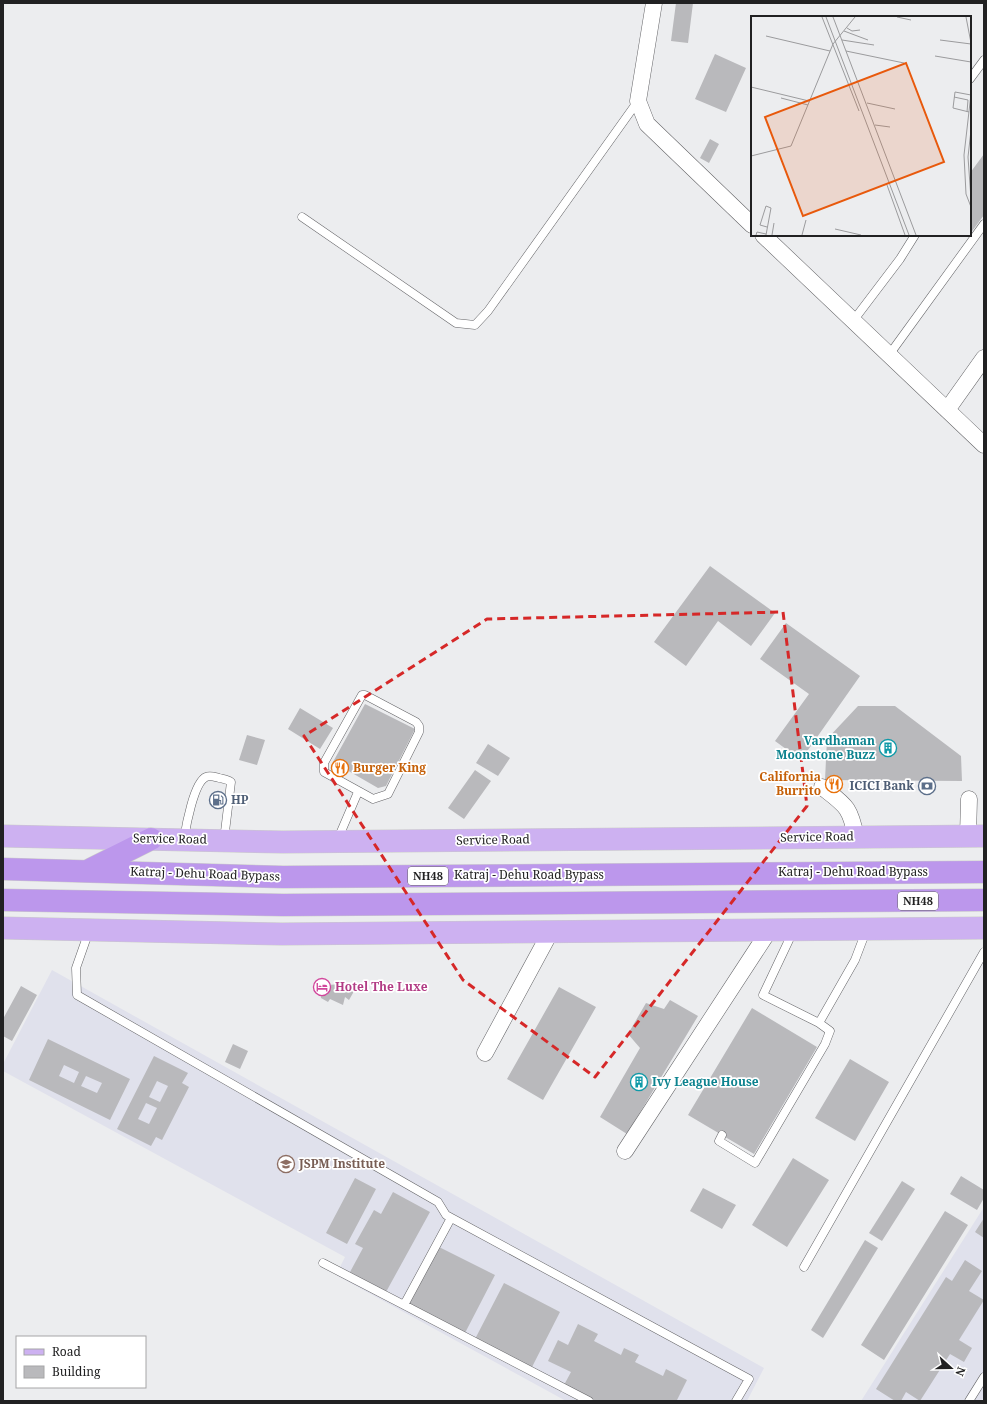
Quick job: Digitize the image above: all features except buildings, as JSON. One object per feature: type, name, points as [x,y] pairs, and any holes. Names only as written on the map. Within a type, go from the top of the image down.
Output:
[{"type":"highway","points":[[88,870],[151,839]]},
{"type":"highway","name":"Katraj - Dehu Road Bypass","points":[[3,869],[88,870],[283,877],[984,872]]},
{"type":"highway","name":"NH48","points":[[3,900],[282,905],[984,900]]},
{"type":"main road","name":"Service Road","points":[[3,836],[337,842],[976,836]]},
{"type":"main road","points":[[3,928],[282,934],[984,928]]},
{"type":"street","points":[[654,3],[638,101],[647,124],[751,224]]},
{"type":"street","points":[[764,236],[946,410],[982,440]]},
{"type":"street","points":[[946,410],[984,358]]},
{"type":"street","points":[[822,787],[849,810],[856,837]]},
{"type":"street","points":[[969,799],[976,836]]},
{"type":"street","points":[[625,1151],[778,929]]},
{"type":"street","points":[[485,1053],[551,932]]},
{"type":"lane","points":[[971,78],[984,60]]},
{"type":"lane","points":[[302,217],[456,323],[475,325],[488,311],[638,101]]},
{"type":"lane","points":[[889,355],[984,224]]},
{"type":"lane","points":[[853,321],[900,259],[914,236]]},
{"type":"lane","points":[[362,695],[365,695],[416,722],[419,726],[419,732],[388,794],[373,799],[358,792],[324,772],[324,763],[362,695]]},
{"type":"lane","points":[[184,840],[188,817],[198,788],[203,779],[209,776],[228,779],[231,782],[224,840]]},
{"type":"lane","points":[[337,842],[358,792]]},
{"type":"lane","points":[[722,1136],[719,1141],[755,1163],[825,1044],[830,1031],[819,1023],[762,995],[789,940],[778,929]]},
{"type":"lane","points":[[819,1023],[855,960],[868,929]]},
{"type":"lane","points":[[90,930],[76,968],[77,995],[438,1202],[446,1215],[451,1218],[749,1379],[736,1401]]},
{"type":"lane","points":[[804,1267],[984,952]]},
{"type":"lane","points":[[404,1305],[451,1218]]},
{"type":"lane","points":[[323,1263],[589,1401]]},
{"type":"lane","points":[[970,1401],[984,1377]]},
{"type":"highlighted area","points":[[783,612],[807,806],[595,1077],[463,980],[304,736],[487,619]]},
{"type":"shaded area","name":"JSPM Institute","points":[[52,970],[764,1368],[747,1401],[566,1401],[336,1275],[345,1257],[3,1071],[3,1064]]},
{"type":"shaded area","points":[[984,1207],[984,1397],[981,1401],[861,1401]]},
{"type":"place","name":"Vardhaman Moonstone Buzz","points":[[888,748]]},
{"type":"place","name":"Burger King","points":[[340,768]]},
{"type":"place","name":"California Burrito","points":[[834,784]]},
{"type":"place","name":"ICICI Bank","points":[[927,786]]},
{"type":"place","name":"HP","points":[[218,800]]},
{"type":"place","name":"Hotel The Luxe","points":[[322,987]]},
{"type":"place","name":"Ivy League House","points":[[639,1082]]},
{"type":"place","name":"JSPM Institute","points":[[286,1164]]}]
